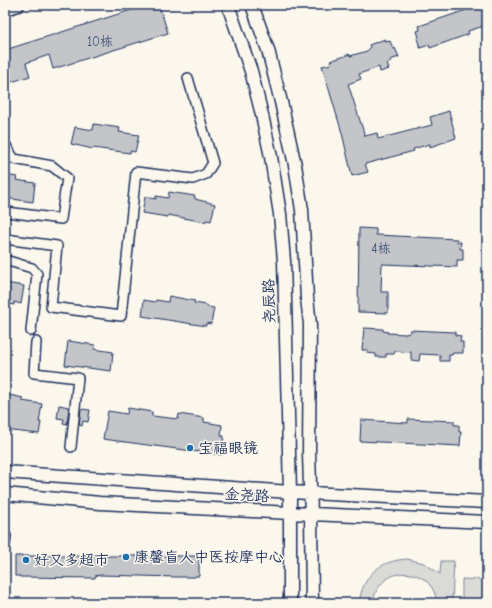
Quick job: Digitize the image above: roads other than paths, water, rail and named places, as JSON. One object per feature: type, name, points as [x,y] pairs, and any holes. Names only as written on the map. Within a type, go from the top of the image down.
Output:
[{"type":"main road","points":[[5,9],[18,5]]},
{"type":"main road","name":"尧辰路","points":[[228,5],[251,71],[262,115],[271,157],[280,214],[284,261],[290,492],[290,603]]},
{"type":"main road","points":[[252,5],[268,50],[281,102],[295,165],[302,210],[310,324],[309,454],[312,603]]},
{"type":"main road","name":"金尧路","points":[[5,472],[290,492],[487,502]]},
{"type":"main road","name":"金尧路","points":[[5,494],[100,503],[487,522]]},
{"type":"street","points":[[5,239],[57,246],[51,307],[121,316],[136,172],[193,179],[206,174],[213,162],[188,78]]},
{"type":"street","points":[[5,144],[14,159],[52,166],[66,178],[61,219],[7,212],[5,213]]},
{"type":"street","points":[[5,260],[32,268],[37,274],[31,331]]},
{"type":"street","points":[[36,342],[34,373],[78,378],[71,447]]},
{"type":"street","points":[[5,535],[5,544]]},
{"type":"place","name":"宝福眼镜","points":[[190,448]]},
{"type":"place","name":"康馨盲人中医按摩中心","points":[[126,557]]},
{"type":"place","name":"好又多超市","points":[[26,560]]}]
